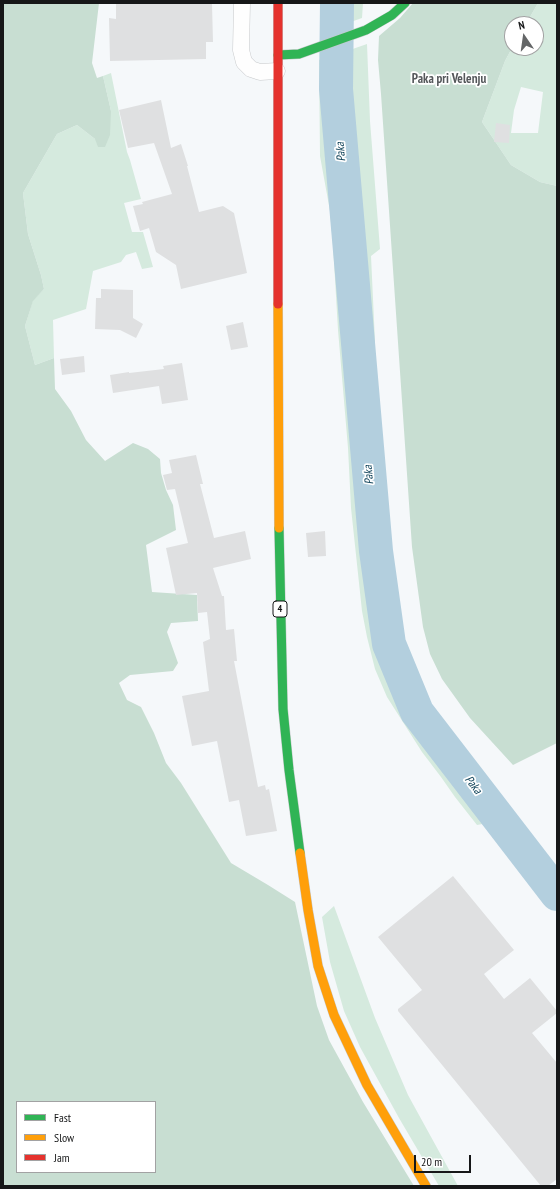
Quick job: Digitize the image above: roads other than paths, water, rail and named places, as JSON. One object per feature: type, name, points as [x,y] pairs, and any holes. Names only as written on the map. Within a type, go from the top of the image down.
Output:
[{"type":"main road","name":"4","points":[[278,3],[277,206],[280,633],[283,709],[289,770],[308,910],[318,966],[334,1015],[367,1085],[426,1186]]},
{"type":"main road","points":[[278,55],[299,54],[366,30],[384,21],[405,3]]},
{"type":"street","points":[[242,3],[242,50],[244,62],[251,69],[260,72],[277,71]]},
{"type":"waterway","name":"Paka","points":[[337,3],[336,89],[376,551],[389,644],[417,712],[557,894]]},
{"type":"district","name":"Paka pri Velenju","points":[[449,79]]}]
